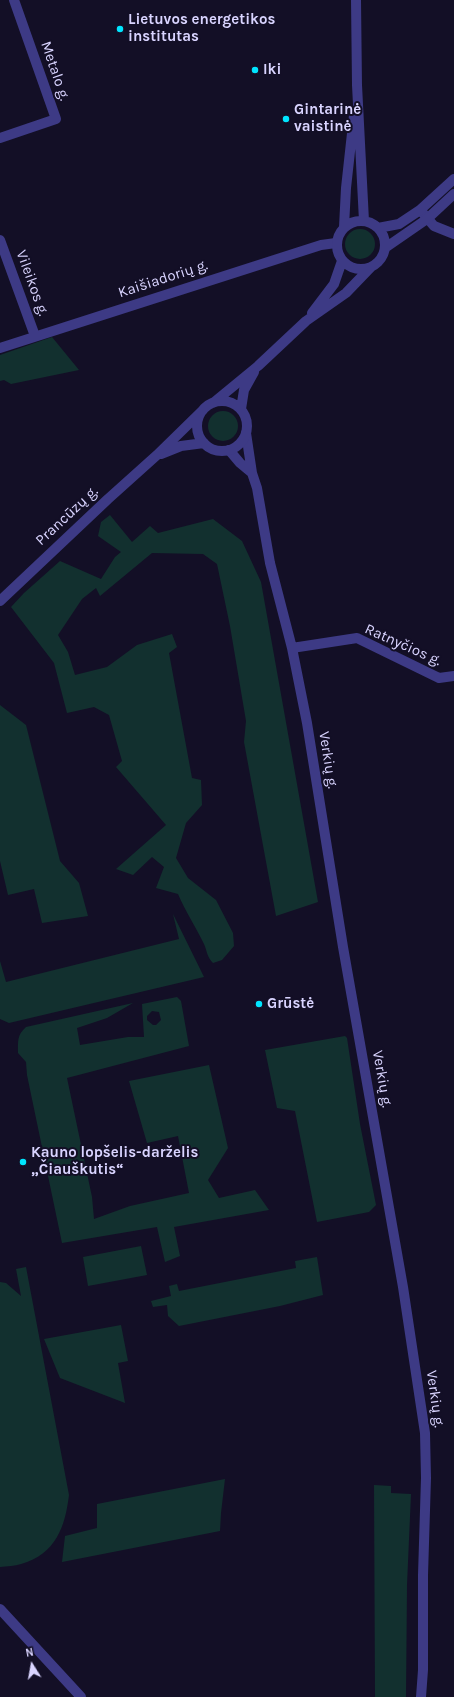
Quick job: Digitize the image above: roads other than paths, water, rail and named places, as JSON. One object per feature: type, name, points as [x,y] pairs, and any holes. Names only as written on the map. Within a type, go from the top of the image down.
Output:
[{"type":"street","name":"Metalo g.","points":[[0,138],[56,119],[14,0]]},
{"type":"street","points":[[356,0],[357,85],[364,221]]},
{"type":"street","points":[[344,227],[346,188],[357,85]]},
{"type":"street","points":[[378,228],[399,224],[420,210],[454,179]]},
{"type":"street","points":[[385,248],[427,219],[454,194]]},
{"type":"street","points":[[420,210],[434,226],[454,234]]},
{"type":"street","points":[[213,403],[219,401],[231,402],[241,409],[247,420],[246,433],[240,444],[229,450],[216,450],[204,443],[200,437],[197,423],[203,410],[258,366],[306,321],[346,293],[371,267],[378,262],[385,248],[385,241],[378,228],[364,221],[357,221],[344,227],[339,234],[336,243],[342,261],[348,266],[356,268],[364,269],[371,267]]},
{"type":"street","name":"Vileikos g.","points":[[0,240],[35,336]]},
{"type":"street","name":"Kaišiadorių g.","points":[[0,348],[321,245],[336,243]]},
{"type":"street","points":[[306,321],[334,284],[342,261]]},
{"type":"street","points":[[241,409],[244,390],[258,366]]},
{"type":"street","name":"Prancūzų g.","points":[[0,601],[102,503],[157,455],[203,410]]},
{"type":"street","name":"Verkių g.","points":[[246,433],[252,473],[257,488],[270,563],[292,648],[307,723],[343,947],[403,1287],[425,1433],[426,1478],[423,1575],[423,1670],[421,1697]]},
{"type":"street","name":"Prancūzų g.","points":[[157,455],[181,446],[204,443]]},
{"type":"street","points":[[229,450],[240,463],[252,473]]},
{"type":"street","name":"Ratnyčios g.","points":[[292,648],[358,638],[439,678],[454,676]]},
{"type":"street","points":[[0,1609],[81,1697]]},
{"type":"place","name":"Lietuvos energetikos institutas","points":[[120,29]]},
{"type":"place","name":"Iki","points":[[255,70]]},
{"type":"place","name":"Gintarinė vaistinė","points":[[286,119]]},
{"type":"place","name":"Grūstė","points":[[259,1004]]},
{"type":"place","name":"Kauno lopšelis-darželis „Čiauškutis“","points":[[23,1162]]}]
